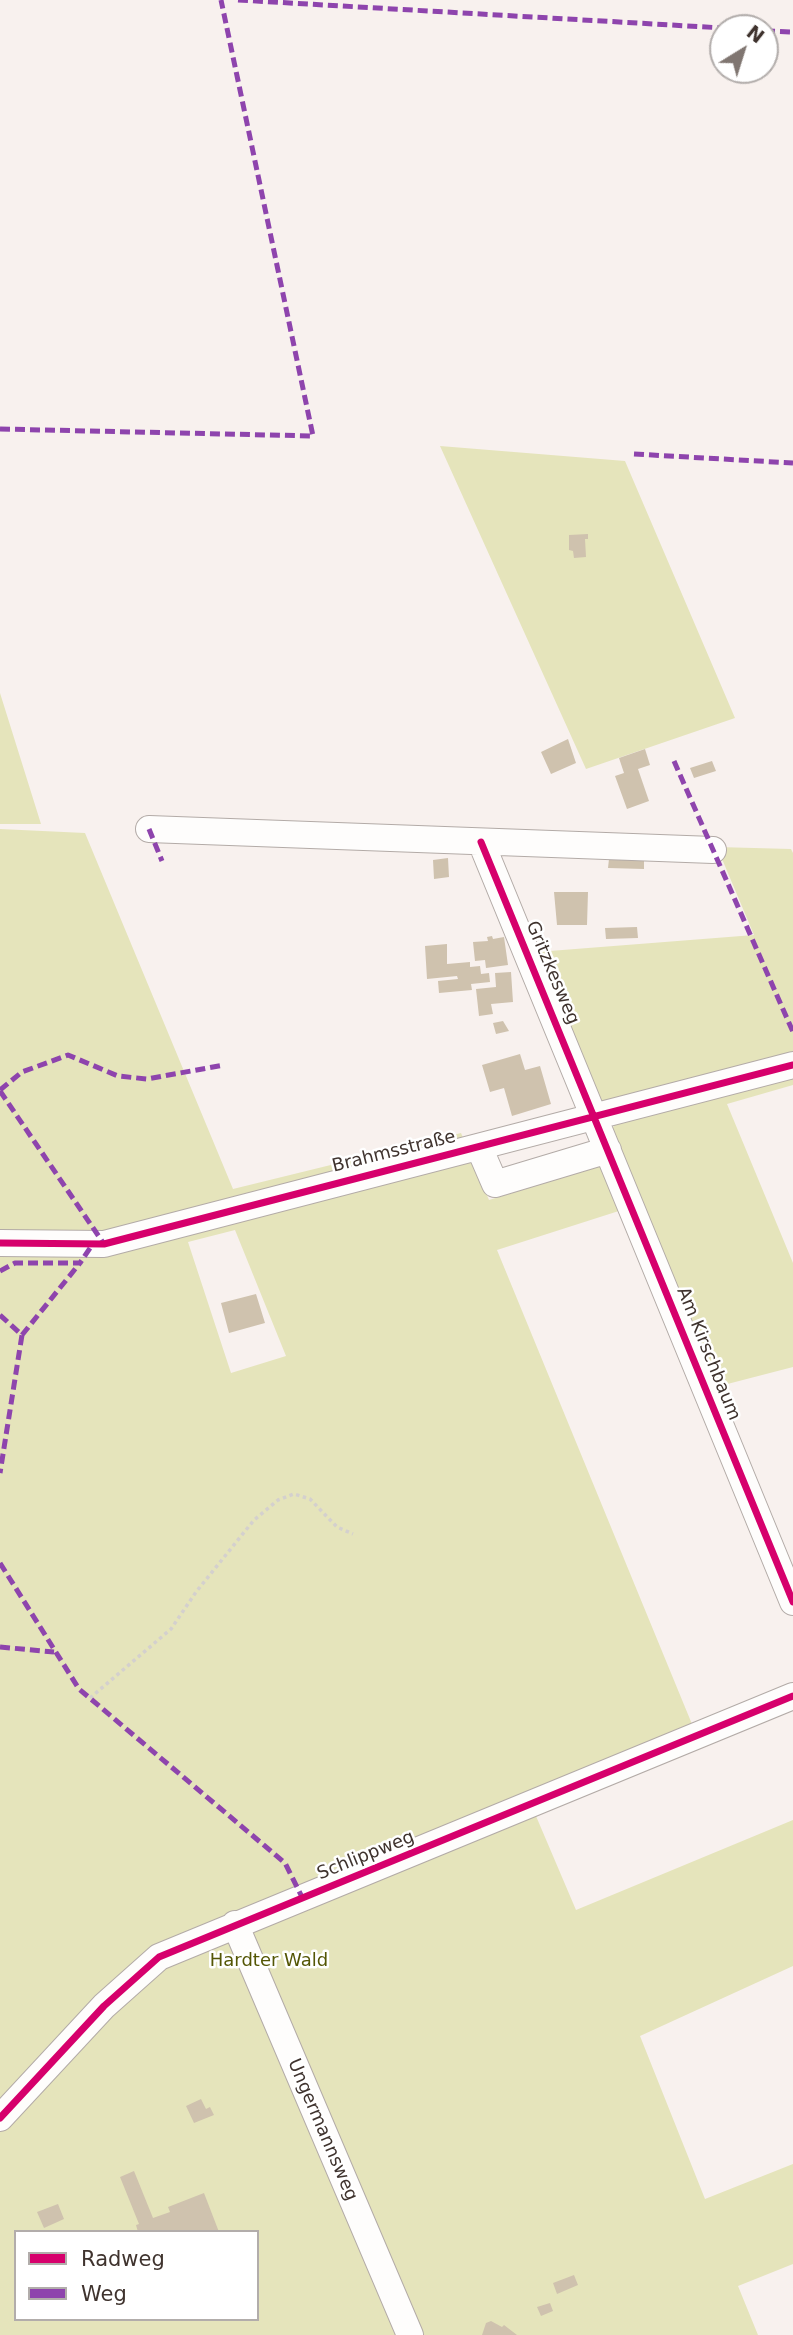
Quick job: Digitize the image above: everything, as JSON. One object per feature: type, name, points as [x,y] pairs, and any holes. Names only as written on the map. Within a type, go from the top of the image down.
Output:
[{"type":"street","points":[[149,830],[713,849]]},
{"type":"street","name":"Gritzkesweg","points":[[481,842],[594,1117]]},
{"type":"street","name":"Brahmsstraße","points":[[0,1243],[104,1244],[793,1065]]},
{"type":"street","name":"Am Kirschbaum","points":[[594,1117],[793,1602]]},
{"type":"street","points":[[479,1147],[495,1184],[608,1150]]},
{"type":"street","name":"Schlippweg","points":[[0,2118],[104,2007],[159,1957],[235,1924],[338,1886],[793,1696]]},
{"type":"street","name":"Ungermannsweg","points":[[235,1924],[410,2335]]},
{"type":"path","points":[[90,1698],[170,1629],[254,1520],[278,1500],[294,1494],[310,1499],[337,1527],[354,1534]]},
{"type":"green space","points":[[440,446],[625,461],[735,718],[586,769]]},
{"type":"green space","points":[[0,693],[41,824],[0,824]]},
{"type":"green space","name":"Hardter Wald","points":[[0,829],[85,833],[233,1189],[461,1133],[489,1200],[607,1164],[625,1209],[497,1250],[694,1729],[533,1809],[576,1910],[793,1820],[793,1966],[640,2036],[705,2199],[793,2164],[793,2264],[738,2286],[758,2335],[0,2335]],"holes":[[[235,1230],[286,1356],[231,1373],[188,1242]]]},
{"type":"green space","points":[[717,847],[791,849],[793,853],[793,1056],[602,1106],[537,952],[754,935]]},
{"type":"green space","points":[[793,1073],[793,1085],[727,1104],[793,1263],[793,1367],[712,1388],[613,1138],[613,1128],[615,1122]]},
{"type":"building","points":[[588,534],[588,539],[585,539],[586,557],[574,558],[573,551],[569,550],[569,535]]},
{"type":"building","points":[[568,739],[576,763],[551,774],[541,752]]},
{"type":"building","points":[[645,749],[650,765],[638,769],[649,801],[627,809],[615,776],[624,773],[619,758]]},
{"type":"building","points":[[712,761],[716,771],[694,778],[690,768]]},
{"type":"building","points":[[448,858],[449,877],[434,879],[433,860]]},
{"type":"building","points":[[609,859],[644,860],[644,869],[608,868]]},
{"type":"building","points":[[554,892],[588,892],[587,925],[557,925]]},
{"type":"building","points":[[637,927],[638,938],[606,939],[605,928]]},
{"type":"building","points":[[492,936],[493,939],[504,937],[508,965],[486,968],[485,960],[475,961],[473,942],[488,941],[487,937]]},
{"type":"building","points":[[447,944],[447,964],[470,962],[470,967],[480,966],[481,974],[489,973],[490,982],[471,984],[472,990],[439,993],[438,981],[458,979],[457,976],[427,979],[425,946]]},
{"type":"building","points":[[511,972],[513,1002],[491,1004],[493,1014],[479,1016],[476,989],[496,987],[495,973]]},
{"type":"building","points":[[503,1021],[509,1031],[496,1034],[493,1023]]},
{"type":"building","points":[[520,1054],[525,1070],[540,1066],[551,1104],[512,1116],[504,1088],[490,1092],[482,1065]]},
{"type":"building","points":[[256,1294],[265,1323],[229,1333],[221,1303]]},
{"type":"building","points":[[201,2099],[206,2109],[210,2107],[214,2115],[194,2123],[186,2106]]},
{"type":"building","points":[[134,2171],[153,2218],[170,2212],[168,2207],[204,2193],[218,2230],[137,2230],[136,2225],[139,2224],[120,2177]]},
{"type":"building","points":[[58,2204],[64,2219],[44,2228],[37,2212]]},
{"type":"building","points":[[574,2275],[578,2285],[557,2294],[553,2283]]},
{"type":"building","points":[[550,2303],[553,2311],[541,2316],[537,2307]]},
{"type":"building","points":[[491,2321],[502,2327],[504,2325],[517,2335],[482,2335],[486,2323]]},
{"type":"marked path","points":[[0,429],[313,436],[221,0]]},
{"type":"marked path","points":[[238,0],[709,27]]},
{"type":"marked path","points":[[779,32],[793,32]]},
{"type":"marked path","points":[[634,454],[793,463]]},
{"type":"marked path","points":[[674,761],[793,1032]]},
{"type":"marked path","points":[[149,829],[162,861]]},
{"type":"marked path","points":[[0,1090],[22,1072],[68,1055],[118,1076],[147,1079],[224,1065]]},
{"type":"marked path","points":[[0,1091],[104,1244]]},
{"type":"marked path","points":[[0,1271],[15,1263],[80,1263],[92,1245]]},
{"type":"marked path","points":[[22,1335],[80,1263]]},
{"type":"marked path","points":[[0,1315],[22,1335],[0,1473]]},
{"type":"marked path","points":[[0,1563],[79,1689],[285,1863],[303,1899]]},
{"type":"marked path","points":[[0,1647],[54,1652]]},
{"type":"cycle path","points":[[481,842],[793,1602]]},
{"type":"cycle path","points":[[0,1243],[104,1244],[793,1065]]},
{"type":"cycle path","points":[[0,2118],[104,2006],[159,1957],[793,1696]]}]
